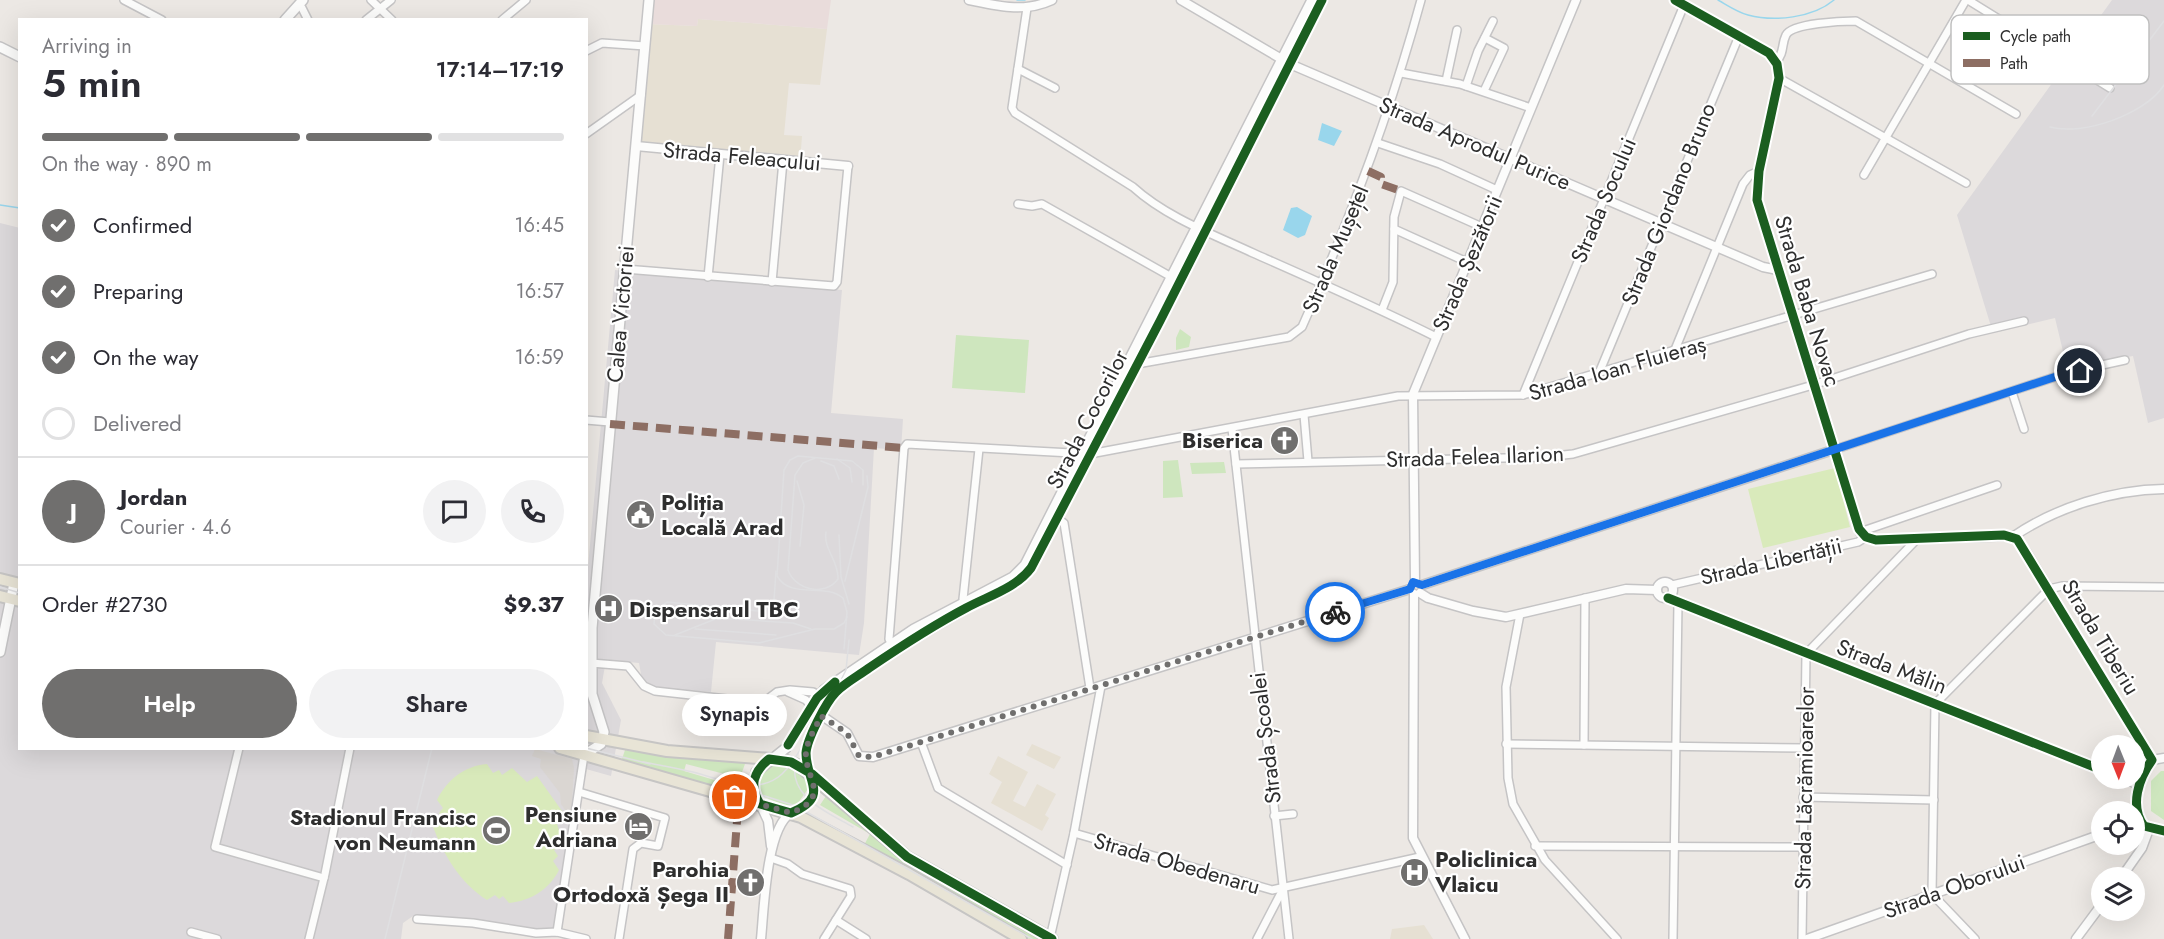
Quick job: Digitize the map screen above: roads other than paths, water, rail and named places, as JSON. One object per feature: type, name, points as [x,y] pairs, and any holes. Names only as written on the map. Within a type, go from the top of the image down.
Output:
[{"type":"main road","points":[[287,18],[309,0]]},
{"type":"main road","name":"Calea Victoriei","points":[[603,741],[604,726],[592,694],[591,632],[649,0]]},
{"type":"main road","name":"Strada Cocorilor","points":[[1286,62],[1312,0]]},
{"type":"main road","name":"Strada Cocorilor","points":[[812,774],[806,752],[820,695],[893,647],[1020,572],[1054,516],[1286,62],[1322,0]]},
{"type":"main road","points":[[293,18],[302,4]]},
{"type":"main road","points":[[0,47],[18,56]]},
{"type":"main road","points":[[0,579],[17,583],[10,598],[0,652]]},
{"type":"main road","name":"Calea Victoriei","points":[[588,640],[591,632]]},
{"type":"main road","name":"Strada Cocorilor","points":[[769,759],[786,748],[815,710],[828,702],[842,687],[893,647]]},
{"type":"main road","points":[[588,737],[667,751],[791,762],[812,774],[908,857],[1051,938]]},
{"type":"main road","points":[[584,755],[603,741]]},
{"type":"main road","points":[[567,750],[791,813],[909,874],[1022,939]]},
{"type":"main road","points":[[760,804],[754,793],[753,781],[758,769],[769,759]]},
{"type":"main road","points":[[791,813],[804,808],[812,799],[814,789],[812,774]]},
{"type":"street","points":[[124,0],[158,18]]},
{"type":"street","points":[[371,0],[390,18]]},
{"type":"street","points":[[369,18],[391,0]]},
{"type":"street","points":[[504,18],[526,0]]},
{"type":"street","points":[[969,0],[1027,8],[1052,0]]},
{"type":"street","name":"Strada Aprodul Purice","points":[[1181,0],[1286,62],[1763,267],[1778,270]]},
{"type":"street","name":"Strada Mușețel","points":[[1133,364],[1295,335],[1302,327],[1322,284],[1378,143],[1391,107],[1421,0]]},
{"type":"street","name":"Strada Șezătorii","points":[[1413,394],[1576,0]]},
{"type":"street","points":[[1675,0],[1768,53],[1778,70],[1885,137],[1966,183]]},
{"type":"street","points":[[1958,15],[1967,0],[1992,15]]},
{"type":"street","name":"Strada Socului","points":[[1522,395],[1684,5]]},
{"type":"street","points":[[1027,8],[1012,108],[1015,113],[1133,187],[1146,199],[1201,229],[1382,310],[1436,337]]},
{"type":"street","points":[[1466,86],[1493,21]]},
{"type":"street","points":[[1778,70],[1785,36],[1790,31],[1833,22],[1862,23],[1951,77]]},
{"type":"street","points":[[1864,175],[1951,27]]},
{"type":"street","points":[[1446,81],[1456,30]]},
{"type":"street","name":"Strada Giordano Bruno","points":[[1599,373],[1739,36]]},
{"type":"street","points":[[1484,91],[1504,48],[1485,38]]},
{"type":"street","points":[[588,50],[602,44],[645,46]]},
{"type":"street","points":[[1018,69],[1055,88]]},
{"type":"street","name":"Strada Baba Novac","points":[[1778,70],[1759,171],[1757,200],[1833,450],[1863,534]]},
{"type":"street","points":[[1401,73],[1466,86],[1531,108]]},
{"type":"street","points":[[1964,84],[2016,114]]},
{"type":"street","points":[[2105,84],[2110,87]]},
{"type":"street","points":[[588,133],[640,95]]},
{"type":"street","points":[[1378,143],[1440,164],[1497,190]]},
{"type":"street","name":"Strada Feleacului","points":[[636,146],[848,166]]},
{"type":"street","points":[[708,277],[720,155]]},
{"type":"street","points":[[772,282],[783,161]]},
{"type":"street","points":[[625,269],[831,286],[837,282],[848,166]]},
{"type":"street","points":[[1674,352],[1743,184],[1749,175],[1759,171]]},
{"type":"street","points":[[1382,310],[1393,282],[1394,229],[1401,191],[1482,227]]},
{"type":"street","points":[[1018,204],[1032,206],[1042,204],[1176,280]]},
{"type":"street","points":[[1394,229],[1467,262]]},
{"type":"street","name":"Strada Ioan Fluieraș","points":[[893,647],[889,639],[905,444],[1086,454],[1413,394],[1522,395],[1792,318],[1932,274]]},
{"type":"street","name":"Strada Felea Ilarion","points":[[1236,464],[1414,458],[1544,457],[1573,454],[1813,386],[1969,334],[2024,321]]},
{"type":"street","points":[[783,691],[803,698],[815,710],[847,733],[861,758],[873,757],[1416,588],[2070,372],[2125,360]]},
{"type":"street","points":[[2012,392],[2024,429]]},
{"type":"street","points":[[1413,394],[1416,588],[1413,838],[1420,857],[1465,939]]},
{"type":"street","points":[[1304,415],[1308,461]]},
{"type":"street","points":[[588,420],[610,422]]},
{"type":"street","name":"Strada Școalei","points":[[1232,429],[1289,939]]},
{"type":"street","points":[[965,605],[979,449]]},
{"type":"street","points":[[1863,534],[1997,485]]},
{"type":"street","points":[[2014,536],[2040,521],[2114,494],[2164,489]]},
{"type":"street","points":[[1054,516],[1064,523],[1090,688]]},
{"type":"street","name":"Strada Libertății","points":[[1672,585],[1858,542],[1863,534],[1876,540],[2014,536]]},
{"type":"street","name":"Strada Tiberiu","points":[[2014,536],[2049,589],[2152,760]]},
{"type":"street","name":"Strada Lăcrămioarelor","points":[[1802,939],[1806,654],[1918,538]]},
{"type":"street","points":[[1664,582],[1672,585],[1673,593],[1668,598],[1661,597],[1658,590],[1664,582]]},
{"type":"street","points":[[1972,938],[1932,894],[1935,704],[2049,589],[2062,586],[2164,587]]},
{"type":"street","points":[[1416,588],[1425,597],[1491,615],[1520,615],[1626,589],[1658,590]]},
{"type":"street","points":[[1584,745],[1585,598]]},
{"type":"street","name":"Strada Mălin","points":[[1668,598],[2091,766]]},
{"type":"street","points":[[1673,939],[1678,603]]},
{"type":"street","points":[[1520,615],[1506,677],[1506,744],[1510,796],[1535,846],[1559,877],[1617,939]]},
{"type":"street","points":[[591,663],[628,666],[648,689],[760,702],[783,691],[813,692],[828,702]]},
{"type":"street","points":[[1051,938],[1074,833],[1101,686]]},
{"type":"street","points":[[921,742],[938,788],[1067,865]]},
{"type":"street","points":[[1506,744],[1804,748]]},
{"type":"street","points":[[239,750],[215,848],[324,878]]},
{"type":"street","points":[[309,939],[324,878],[350,750]]},
{"type":"street","points":[[565,750],[578,763],[580,773]]},
{"type":"street","points":[[557,932],[584,755]]},
{"type":"street","points":[[2145,773],[2152,760],[2164,758]]},
{"type":"street","points":[[579,792],[665,818],[658,846],[641,843],[633,849],[619,939]]},
{"type":"street","points":[[1803,797],[1934,800]]},
{"type":"street","points":[[760,804],[768,821],[771,856]]},
{"type":"street","points":[[761,939],[771,856],[782,821],[791,813]]},
{"type":"street","points":[[1274,816],[1293,814]]},
{"type":"street","points":[[2145,826],[2164,831]]},
{"type":"street","points":[[2129,867],[2142,848],[2150,829]]},
{"type":"street","name":"Strada Obedenaru","points":[[1074,833],[1272,890],[1282,890],[1420,857]]},
{"type":"street","name":"Strada Oborului","points":[[1807,939],[2091,838]]},
{"type":"street","points":[[1535,846],[1802,847]]},
{"type":"street","points":[[771,856],[802,874],[848,887],[851,896],[824,939]]},
{"type":"street","points":[[1257,939],[1282,890]]},
{"type":"street","points":[[417,919],[473,923],[536,933],[557,932],[586,939]]},
{"type":"street","points":[[2076,939],[2091,919]]},
{"type":"street","points":[[836,920],[866,939]]},
{"type":"street","points":[[191,932],[217,939]]},
{"type":"water","points":[[1322,123],[1342,131],[1334,146],[1318,140]]},
{"type":"water","points":[[1297,207],[1312,216],[1305,235],[1298,238],[1283,230],[1291,208]]},
{"type":"waterway","points":[[1017,0],[1025,0]]},
{"type":"waterway","points":[[1718,0],[1744,14],[1769,18],[1804,15],[1834,0]]},
{"type":"waterway","points":[[0,205],[18,208]]},
{"type":"tram line","points":[[643,762],[739,784],[750,785],[772,781],[782,774],[796,757],[821,706],[833,690],[917,633],[1017,580],[1027,570],[1319,0]]},
{"type":"tram line","points":[[844,649],[847,612],[843,598],[827,591],[791,587],[777,576],[784,470],[790,460],[798,456],[852,461],[863,470],[863,485]]},
{"type":"tram line","points":[[815,458],[803,463],[795,475],[788,570],[797,582],[811,589],[826,588],[838,579],[836,566],[827,544],[826,532]]},
{"type":"tram line","points":[[837,459],[850,468],[852,482]]},
{"type":"tram line","points":[[821,461],[834,466],[839,479]]},
{"type":"tram line","points":[[845,581],[868,487],[867,476]]},
{"type":"tram line","points":[[797,481],[804,505],[800,546]]},
{"type":"tram line","points":[[839,535],[841,577],[849,604]]},
{"type":"tram line","points":[[776,571],[774,600],[767,609],[758,611],[667,602],[655,611],[654,624],[666,635],[759,643],[815,629],[834,629],[844,623],[847,617]]},
{"type":"tram line","points":[[0,587],[18,592]]},
{"type":"tram line","points":[[675,635],[718,618],[793,623],[811,629]]},
{"type":"tram line","points":[[695,629],[776,635]]},
{"type":"tram line","points":[[838,686],[846,670],[849,640]]},
{"type":"tram line","points":[[588,748],[650,764]]},
{"type":"tram line","points":[[796,758],[794,771],[802,792],[820,808],[853,827]]},
{"type":"tram line","points":[[743,789],[796,806],[1032,939]]},
{"type":"railway","points":[[2149,41],[2164,21]]},
{"type":"railway","points":[[2092,116],[2116,84]]},
{"type":"railway","points":[[2050,127],[2079,128],[2112,121],[2143,105],[2164,85]]},
{"type":"railway","points":[[385,939],[432,750]]},
{"type":"place","name":"Biserica","points":[[1284,440]]},
{"type":"place","name":"Poliția Locală Arad","points":[[640,515]]},
{"type":"place","name":"Dispensarul TBC","points":[[608,609]]},
{"type":"place","name":"Synapis","points":[[735,797]]},
{"type":"place","name":"Pensiune Adriana","points":[[638,827]]},
{"type":"place","name":"Stadionul Francisc von Neumann","points":[[497,830]]},
{"type":"place","name":"Policlinica Vlaicu","points":[[1414,872]]},
{"type":"place","name":"Parohia Ortodoxă Șega II","points":[[750,882]]}]
